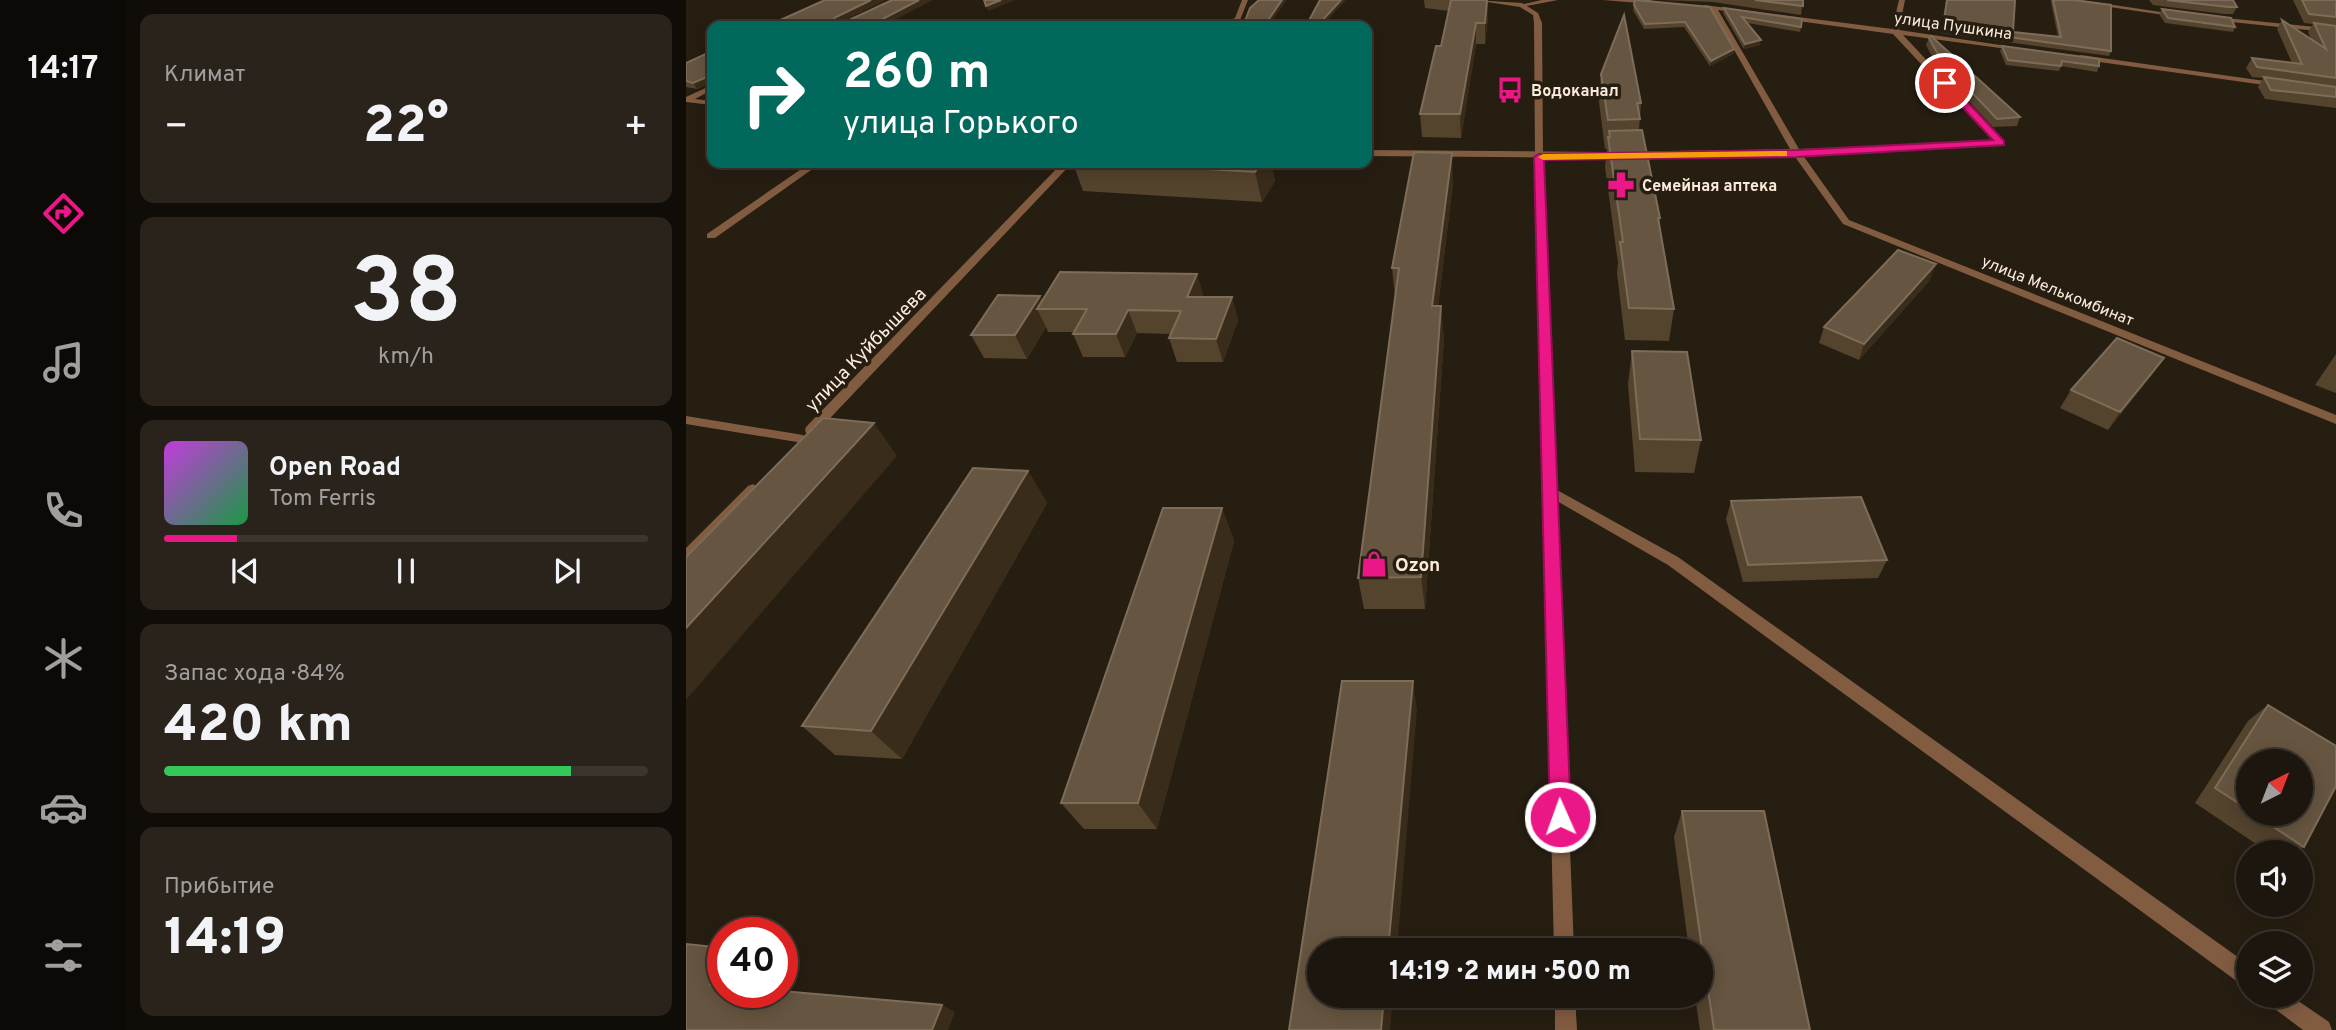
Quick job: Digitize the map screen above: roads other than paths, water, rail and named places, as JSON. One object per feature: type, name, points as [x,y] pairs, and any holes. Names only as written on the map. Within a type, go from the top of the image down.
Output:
[{"type":"street","points":[[1231,21],[1238,19],[1245,0]]},
{"type":"street","points":[[1477,0],[1522,5],[1555,0]]},
{"type":"street","points":[[1606,0],[1665,3]]},
{"type":"street","points":[[1372,153],[1539,157],[1797,153],[2000,143],[1895,31],[1902,0]]},
{"type":"street","points":[[2065,0],[2194,17]]},
{"type":"street","points":[[1522,5],[1536,14],[1538,23],[1548,491],[1564,938]]},
{"type":"street","name":"улица Пушкина","points":[[1701,6],[2044,52]]},
{"type":"street","name":"улица Мелькомбинат","points":[[1713,7],[1797,153],[1846,222],[2336,420]]},
{"type":"street","points":[[2207,18],[2336,31]]},
{"type":"street","points":[[2071,55],[2286,86]]},
{"type":"street","points":[[686,100],[707,90]]},
{"type":"street","points":[[686,100],[707,102]]},
{"type":"street","points":[[711,236],[809,168]]},
{"type":"street","name":"улица Куйбышева","points":[[686,420],[798,444],[1062,168]]},
{"type":"street","points":[[686,557],[764,478]]},
{"type":"street","points":[[1548,491],[1673,561],[2236,969]]},
{"type":"street","points":[[1565,1008],[1566,1030]]},
{"type":"street","points":[[2291,1008],[2321,1030]]},
{"type":"place","name":"Водоканал","points":[[1510,90]]},
{"type":"place","name":"Семейная аптека","points":[[1621,185]]},
{"type":"place","name":"Ozon","points":[[1374,564]]}]
